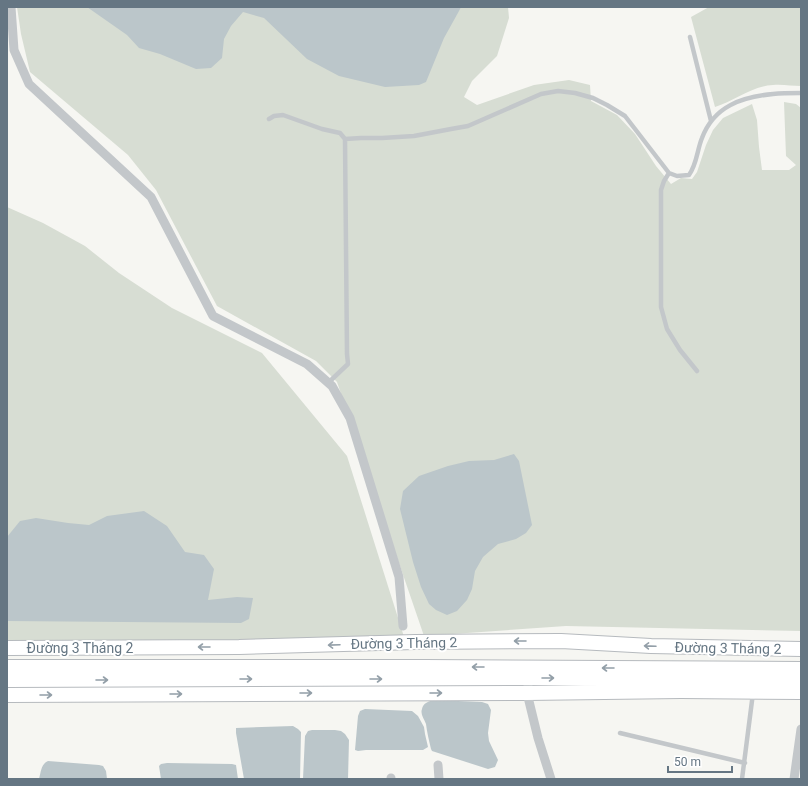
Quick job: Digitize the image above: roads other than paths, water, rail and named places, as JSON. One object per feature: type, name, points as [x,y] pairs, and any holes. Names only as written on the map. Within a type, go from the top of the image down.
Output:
[{"type":"main road","name":"Đường 3 Tháng 2","points":[[7,648],[232,647],[414,642],[539,641],[652,646],[801,649]]},
{"type":"main road","name":"Đường 3 Tháng 2","points":[[7,667],[801,669]]},
{"type":"main road","points":[[7,680],[529,678],[801,679]]},
{"type":"main road","points":[[7,695],[680,691],[801,692]]},
{"type":"street","points":[[11,7],[14,50],[29,84],[151,197],[213,316],[307,364],[332,386],[350,418],[399,577],[403,626]]},
{"type":"street","points":[[529,678],[527,693],[538,738],[551,779]]},
{"type":"street","points":[[794,779],[801,728]]},
{"type":"street","points":[[438,765],[439,779]]},
{"type":"lane","points":[[690,37],[711,121]]},
{"type":"lane","points":[[345,139],[414,136],[451,130],[468,126],[541,94],[558,92],[575,93],[593,98],[625,116],[669,173],[677,176],[689,175],[694,169],[702,138],[708,124],[714,117],[730,105],[743,99],[774,94],[801,93]]},
{"type":"lane","points":[[269,119],[274,116],[283,116],[322,129],[340,133],[345,139],[348,364],[328,383]]},
{"type":"lane","points":[[669,173],[664,181],[662,190],[661,307],[665,324],[670,335],[680,350],[698,371]]},
{"type":"lane","points":[[742,779],[754,692]]},
{"type":"lane","points":[[620,733],[745,763]]}]
